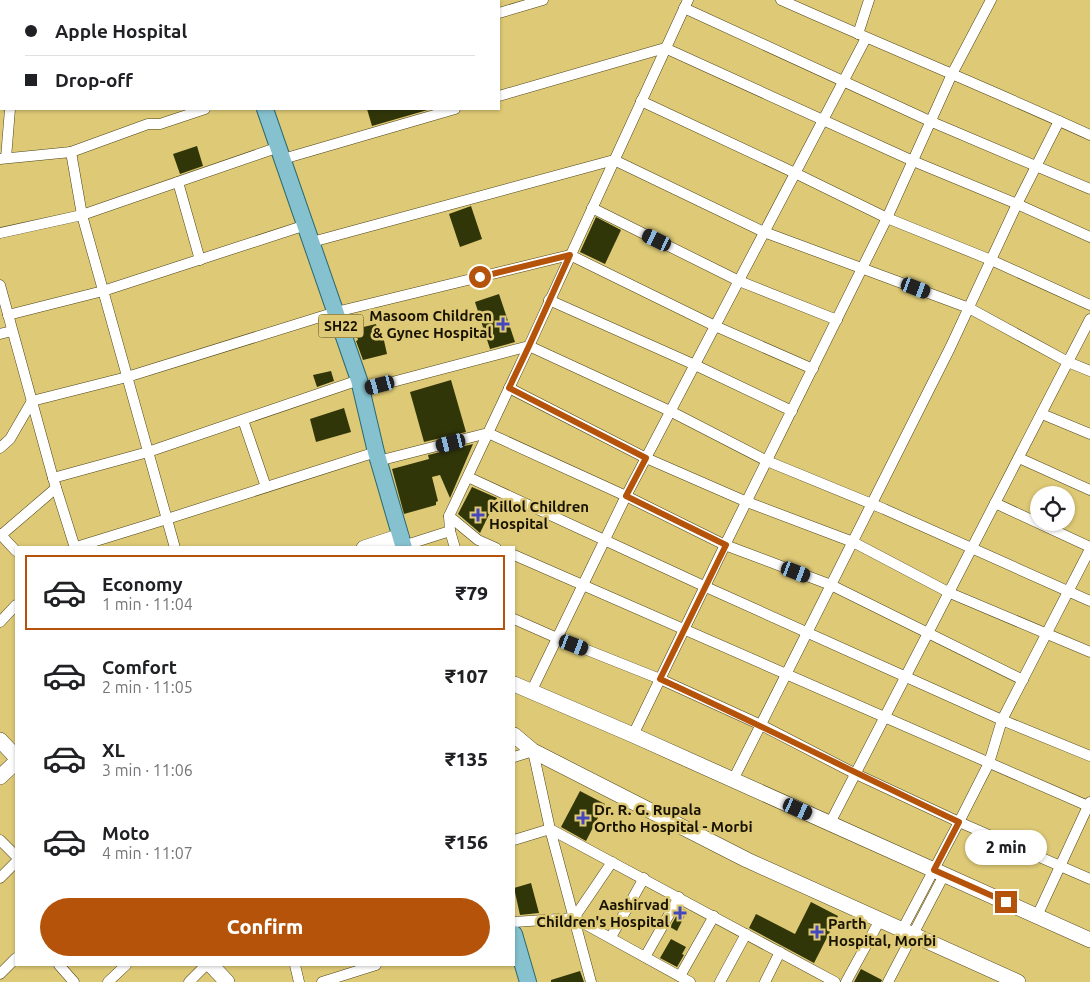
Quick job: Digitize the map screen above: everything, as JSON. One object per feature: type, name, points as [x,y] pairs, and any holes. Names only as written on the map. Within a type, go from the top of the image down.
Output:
[{"type":"main road","name":"SH22","points":[[265,110],[361,385],[377,456],[402,543]]},
{"type":"main road","points":[[515,937],[528,982]]},
{"type":"street","points":[[500,13],[540,0]]},
{"type":"street","points":[[781,0],[1090,135]]},
{"type":"street","points":[[531,692],[626,496],[843,82],[862,36],[870,0]]},
{"type":"street","points":[[633,735],[746,502],[888,218],[952,74],[991,0]]},
{"type":"street","points":[[454,546],[450,531],[449,516],[686,4],[843,82],[931,122],[1090,189]]},
{"type":"street","points":[[500,96],[666,48],[913,162],[1017,204],[1090,237]]},
{"type":"street","points":[[641,101],[888,218],[991,260],[1090,305]]},
{"type":"street","points":[[10,110],[3,158],[71,152],[148,124],[160,124],[202,110]]},
{"type":"street","points":[[0,233],[82,215],[178,182],[281,153],[452,110]]},
{"type":"street","points":[[733,780],[872,504],[1059,121]]},
{"type":"street","points":[[71,152],[82,215],[174,546]]},
{"type":"street","points":[[312,242],[614,160],[764,232],[968,308],[1068,362],[1090,370]]},
{"type":"street","points":[[178,182],[200,260]]},
{"type":"street","points":[[592,208],[739,280],[837,320]]},
{"type":"street","points":[[8,315],[103,291],[306,225]]},
{"type":"street","points":[[0,448],[10,439],[32,401],[127,377],[336,312],[570,255],[715,326],[813,369]]},
{"type":"street","points":[[0,285],[74,546]]},
{"type":"street","points":[[549,300],[695,365],[792,411]]},
{"type":"street","points":[[830,823],[886,718],[1090,319]]},
{"type":"street","points":[[0,334],[12,331]]},
{"type":"street","points":[[15,550],[0,535],[55,483],[243,420],[361,385],[529,346],[670,411],[767,461],[872,504],[1090,601]]},
{"type":"street","points":[[509,388],[646,458],[746,502],[853,542],[950,593],[1090,652]]},
{"type":"street","points":[[1042,414],[1090,434]]},
{"type":"street","points":[[243,420],[266,487]]},
{"type":"street","points":[[77,546],[266,487],[377,456],[488,434],[626,496],[726,545],[831,586],[1023,680]]},
{"type":"street","points":[[1019,458],[1090,490]]},
{"type":"street","points":[[468,477],[808,633],[1002,720],[1090,756]]},
{"type":"street","points":[[888,982],[908,933],[939,872],[959,822],[989,763],[1002,720],[1090,548],[996,503]]},
{"type":"street","points":[[449,516],[478,540],[492,546]]},
{"type":"street","points":[[379,546],[402,543],[450,531]]},
{"type":"street","points":[[515,555],[1089,805],[1037,916]]},
{"type":"street","points":[[0,622],[15,607]]},
{"type":"street","points":[[515,619],[660,679],[761,725],[856,774],[959,822],[1090,879]]},
{"type":"street","points":[[515,684],[633,735],[1090,940]]},
{"type":"street","points":[[515,736],[533,751],[747,860],[1018,982]]},
{"type":"street","points":[[0,740],[15,756]]},
{"type":"street","points":[[515,757],[533,751]]},
{"type":"street","points":[[533,751],[550,829],[590,982]]},
{"type":"street","points":[[0,777],[15,763]]},
{"type":"street","points":[[515,840],[550,829],[834,982]]},
{"type":"street","points":[[0,840],[15,855]]},
{"type":"street","points":[[574,918],[612,862]]},
{"type":"street","points":[[0,878],[15,863]]},
{"type":"street","points":[[611,937],[644,878]]},
{"type":"street","points":[[645,956],[679,897]]},
{"type":"street","points":[[680,976],[714,916]]},
{"type":"street","points":[[515,922],[574,918],[690,982]]},
{"type":"street","points":[[846,982],[880,920]]},
{"type":"street","points":[[720,982],[746,934]]},
{"type":"street","points":[[765,982],[780,952]]},
{"type":"street","points":[[0,974],[15,959]]},
{"type":"street","points":[[60,966],[74,982]]},
{"type":"street","points":[[108,982],[125,966]]},
{"type":"street","points":[[189,982],[205,966]]},
{"type":"street","points":[[212,966],[227,982]]},
{"type":"street","points":[[294,966],[300,982]]},
{"type":"street","points":[[322,982],[373,966]]},
{"type":"building","points":[[367,110],[428,110],[372,126]]},
{"type":"building","points":[[197,146],[203,166],[180,174],[173,154]]},
{"type":"building","points":[[471,206],[482,239],[460,247],[449,214]]},
{"type":"building","points":[[596,217],[621,230],[605,264],[580,252]]},
{"type":"building","points":[[499,294],[515,342],[490,349],[475,302]]},
{"type":"building","points":[[376,324],[379,337],[383,336],[387,354],[363,360],[356,341],[358,340],[355,329]]},
{"type":"building","points":[[331,371],[334,381],[317,387],[313,375]]},
{"type":"building","points":[[451,380],[466,432],[424,442],[410,392]]},
{"type":"building","points":[[344,408],[351,432],[316,442],[310,419]]},
{"type":"building","points":[[473,444],[450,498],[440,475],[432,477],[438,501],[436,505],[404,514],[392,469],[429,459],[428,455]]},
{"type":"building","points":[[472,487],[497,498],[480,533],[458,514]]},
{"type":"building","points":[[580,791],[605,804],[586,841],[561,827]]},
{"type":"building","points":[[531,883],[539,913],[520,915],[515,888]]},
{"type":"building","points":[[811,902],[838,916],[814,963],[749,928],[756,914],[795,934]]},
{"type":"building","points":[[681,908],[687,911],[677,931],[670,927]]},
{"type":"building","points":[[671,939],[686,947],[677,967],[660,958]]},
{"type":"building","points":[[861,969],[882,980],[881,982],[854,982]]},
{"type":"building","points":[[580,971],[584,982],[551,982],[551,980]]},
{"type":"place","name":"Masoom Children & Gynec Hospital","points":[[503,324]]},
{"type":"place","name":"Killol Children Hospital","points":[[478,515]]},
{"type":"place","name":"Dr. R. G. Rupala Ortho Hospital - Morbi","points":[[583,818]]},
{"type":"place","name":"Aashirvad Children's Hospital","points":[[680,913]]},
{"type":"place","name":"Parth Hospital, Morbi","points":[[817,932]]},
{"type":"route","points":[[480,277],[570,255],[509,388],[646,458],[626,496],[726,545],[660,679],[761,725],[856,774],[959,822],[934,870],[1006,902]]}]
